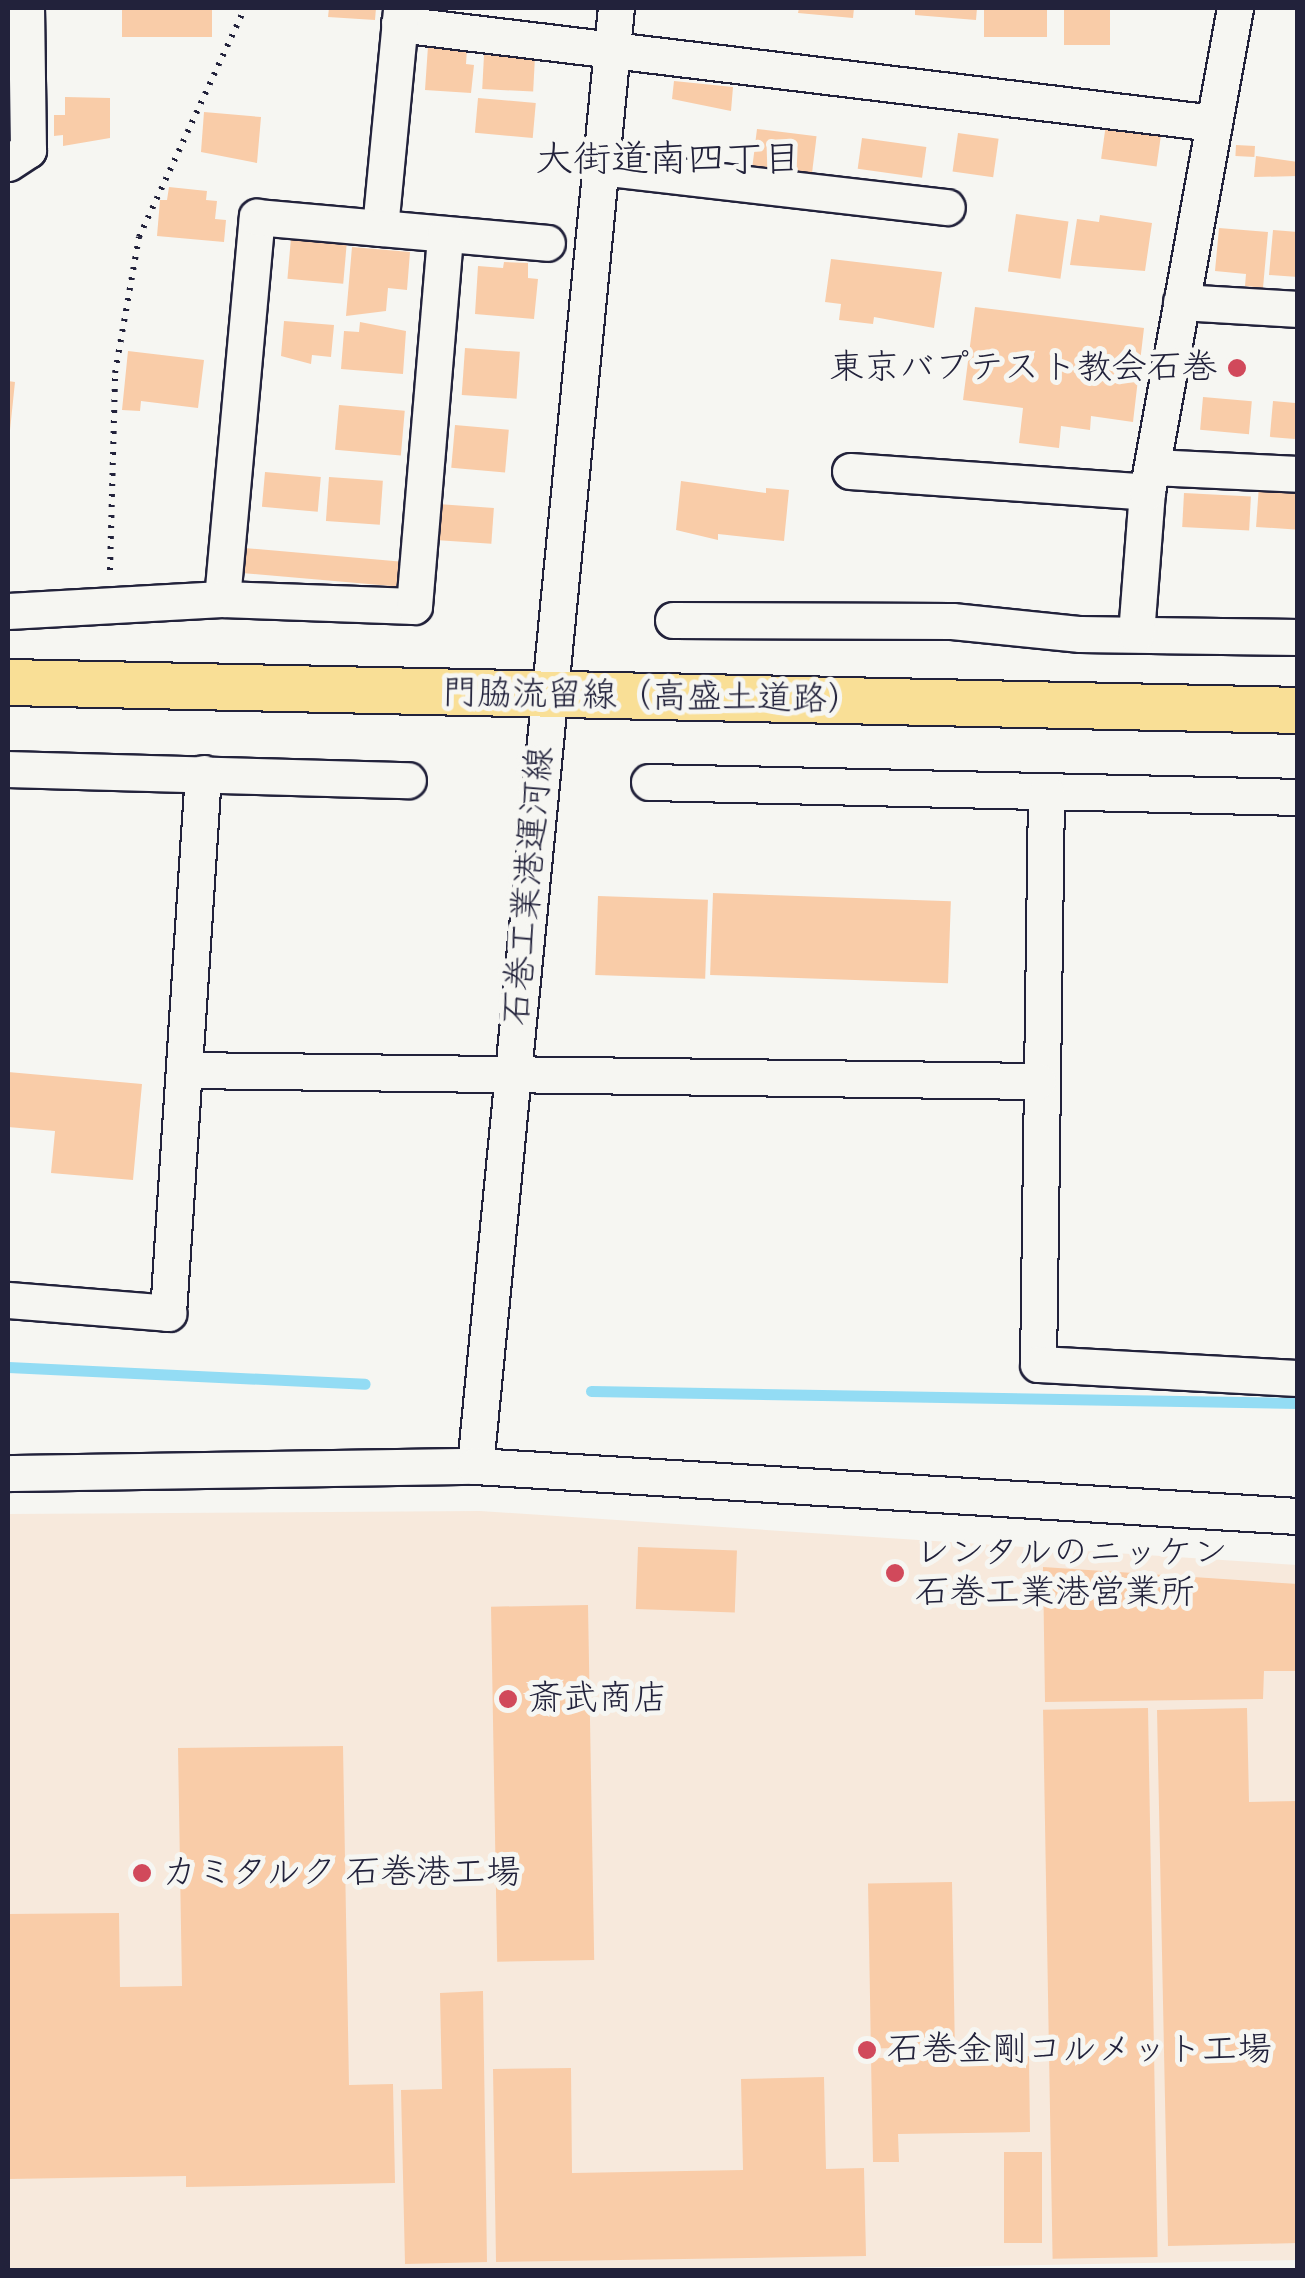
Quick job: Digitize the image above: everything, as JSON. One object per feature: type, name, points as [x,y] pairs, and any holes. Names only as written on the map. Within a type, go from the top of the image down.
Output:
[{"type":"main road","name":"門脇流留線（高盛土道路）","points":[[8,682],[1298,710]]},
{"type":"street","points":[[8,163],[28,150],[26,8]]},
{"type":"street","name":"石巻工業港運河線","points":[[475,1466],[546,696],[616,8]]},
{"type":"street","points":[[1136,634],[1149,479],[1235,8]]},
{"type":"street","points":[[380,228],[400,16],[612,50],[1214,123]]},
{"type":"street","points":[[600,167],[948,207]]},
{"type":"street","points":[[222,600],[258,217],[547,243]]},
{"type":"street","points":[[8,611],[222,600],[414,606],[445,234]]},
{"type":"street","points":[[1182,302],[1298,310]]},
{"type":"street","points":[[850,471],[1149,479],[1298,474]]},
{"type":"street","points":[[673,620],[952,621],[1136,634],[1298,637]]},
{"type":"street","points":[[8,769],[408,780]]},
{"type":"street","points":[[8,1300],[168,1314],[204,773]]},
{"type":"street","points":[[649,782],[1298,797]]},
{"type":"street","points":[[1046,793],[1038,1081],[1038,1364],[1298,1378]]},
{"type":"street","points":[[186,1070],[1038,1081]]},
{"type":"street","points":[[8,1472],[475,1466],[1298,1516]]},
{"type":"path","points":[[108,606],[115,372],[138,236],[246,8]]},
{"type":"shaded area","points":[[480,1511],[1297,1565],[1297,2260],[791,2270],[8,2270],[8,1514]]},
{"type":"building","points":[[122,8],[212,8],[212,37],[122,37]]},
{"type":"building","points":[[329,8],[376,8],[375,20],[328,17]]},
{"type":"building","points":[[799,8],[854,8],[853,18],[798,13]]},
{"type":"building","points":[[915,8],[977,8],[976,20],[915,15]]},
{"type":"building","points":[[984,8],[1047,8],[1047,37],[984,37]]},
{"type":"building","points":[[1064,8],[1110,8],[1110,45],[1064,45]]},
{"type":"building","points":[[428,46],[467,49],[466,64],[474,65],[471,93],[425,90]]},
{"type":"building","points":[[484,55],[535,58],[533,92],[482,89]]},
{"type":"building","points":[[674,81],[733,87],[731,111],[672,99]]},
{"type":"building","points":[[65,97],[110,98],[110,138],[63,146],[63,135],[54,136],[54,115],[65,115]]},
{"type":"building","points":[[478,98],[536,103],[533,138],[475,133]]},
{"type":"building","points":[[204,112],[261,117],[257,163],[201,152]]},
{"type":"building","points":[[1106,124],[1161,132],[1157,166],[1101,159]]},
{"type":"building","points":[[757,129],[817,136],[812,177],[752,170]]},
{"type":"building","points":[[958,133],[999,139],[993,177],[953,172]]},
{"type":"building","points":[[862,138],[926,147],[922,178],[858,169]]},
{"type":"building","points":[[1236,145],[1255,146],[1254,157],[1235,156]]},
{"type":"building","points":[[1256,156],[1298,162],[1298,176],[1254,177]]},
{"type":"building","points":[[169,187],[207,191],[206,200],[217,201],[215,219],[226,220],[224,242],[157,236],[160,200],[167,200]]},
{"type":"building","points":[[1016,214],[1068,221],[1060,279],[1008,271]]},
{"type":"building","points":[[1100,215],[1152,223],[1145,271],[1070,265],[1077,219],[1099,222]]},
{"type":"building","points":[[1219,228],[1268,232],[1263,288],[1245,286],[1246,274],[1215,271]]},
{"type":"building","points":[[1273,230],[1298,232],[1298,277],[1269,275]]},
{"type":"building","points":[[291,238],[347,243],[343,284],[287,279]]},
{"type":"building","points":[[352,247],[410,252],[407,290],[388,288],[386,311],[346,316]]},
{"type":"building","points":[[831,259],[942,272],[934,328],[874,317],[873,324],[839,320],[841,304],[825,302]]},
{"type":"building","points":[[504,262],[528,263],[528,278],[538,279],[534,319],[475,314],[478,266],[503,268]]},
{"type":"building","points":[[975,307],[1144,328],[1133,422],[1091,416],[1090,430],[1061,426],[1059,448],[1019,443],[1023,408],[963,400]]},
{"type":"building","points":[[284,321],[334,325],[331,357],[312,355],[311,364],[281,356]]},
{"type":"building","points":[[360,322],[406,331],[403,374],[341,369],[344,331],[359,332]]},
{"type":"building","points":[[465,348],[520,352],[517,399],[462,395]]},
{"type":"building","points":[[128,351],[204,360],[198,408],[141,401],[140,411],[122,410]]},
{"type":"building","points":[[8,381],[15,382],[10,430],[8,430]]},
{"type":"building","points":[[1203,397],[1252,401],[1249,434],[1200,430]]},
{"type":"building","points":[[1273,401],[1298,403],[1295,439],[1270,437]]},
{"type":"building","points":[[339,405],[405,411],[401,456],[335,450]]},
{"type":"building","points":[[455,425],[509,430],[505,473],[451,468]]},
{"type":"building","points":[[265,472],[321,477],[318,512],[262,507]]},
{"type":"building","points":[[329,477],[383,481],[380,525],[326,521]]},
{"type":"building","points":[[681,481],[766,493],[766,488],[789,490],[784,541],[718,534],[718,540],[676,530]]},
{"type":"building","points":[[1259,485],[1298,488],[1295,530],[1256,527]]},
{"type":"building","points":[[1184,493],[1251,497],[1249,530],[1182,527]]},
{"type":"building","points":[[438,504],[494,508],[491,544],[435,540]]},
{"type":"building","points":[[244,548],[399,562],[397,587],[242,573]]},
{"type":"building","points":[[713,893],[951,901],[948,983],[710,975]]},
{"type":"building","points":[[598,896],[708,900],[705,979],[595,975]]},
{"type":"building","points":[[8,1072],[142,1084],[133,1180],[51,1173],[55,1131],[8,1127]]},
{"type":"building","points":[[638,1547],[737,1550],[735,1612],[636,1609]]},
{"type":"building","points":[[1043,1567],[1298,1584],[1298,1671],[1264,1671],[1263,1699],[1045,1702]]},
{"type":"building","points":[[588,1605],[594,1960],[497,1962],[491,1607]]},
{"type":"building","points":[[1148,1708],[1158,2257],[1053,2259],[1043,1710]]},
{"type":"building","points":[[1247,1708],[1249,1802],[1298,1801],[1298,2243],[1168,2246],[1157,1710]]},
{"type":"building","points":[[343,1746],[349,2085],[393,2084],[395,2183],[186,2187],[186,2176],[8,2179],[8,1914],[119,1913],[120,1987],[182,1986],[178,1748]]},
{"type":"building","points":[[952,1882],[955,2047],[871,2048],[868,1883]]},
{"type":"building","points":[[483,1991],[487,2262],[405,2264],[401,2090],[442,2089],[440,1993]]},
{"type":"building","points":[[1029,2056],[1030,2132],[898,2134],[899,2162],[873,2162],[871,2058]]},
{"type":"building","points":[[571,2068],[572,2173],[743,2170],[741,2079],[824,2077],[826,2169],[864,2168],[866,2256],[496,2262],[493,2069]]},
{"type":"building","points":[[1004,2152],[1042,2152],[1042,2243],[1004,2243]]},
{"type":"waterway","points":[[8,1367],[365,1384]]},
{"type":"waterway","points":[[591,1391],[1298,1403]]},
{"type":"place","name":"東京バプテスト教会石巻","points":[[1237,368]]},
{"type":"place","name":"レンタルのニッケン 石巻工業港営業所","points":[[895,1573]]},
{"type":"place","name":"斎武商店","points":[[508,1699]]},
{"type":"place","name":"カミタルク 石巻港工場","points":[[142,1873]]},
{"type":"place","name":"石巻金剛コルメット工場","points":[[867,2050]]},
{"type":"district","name":"大街道南四丁目","points":[[668,161]]}]
